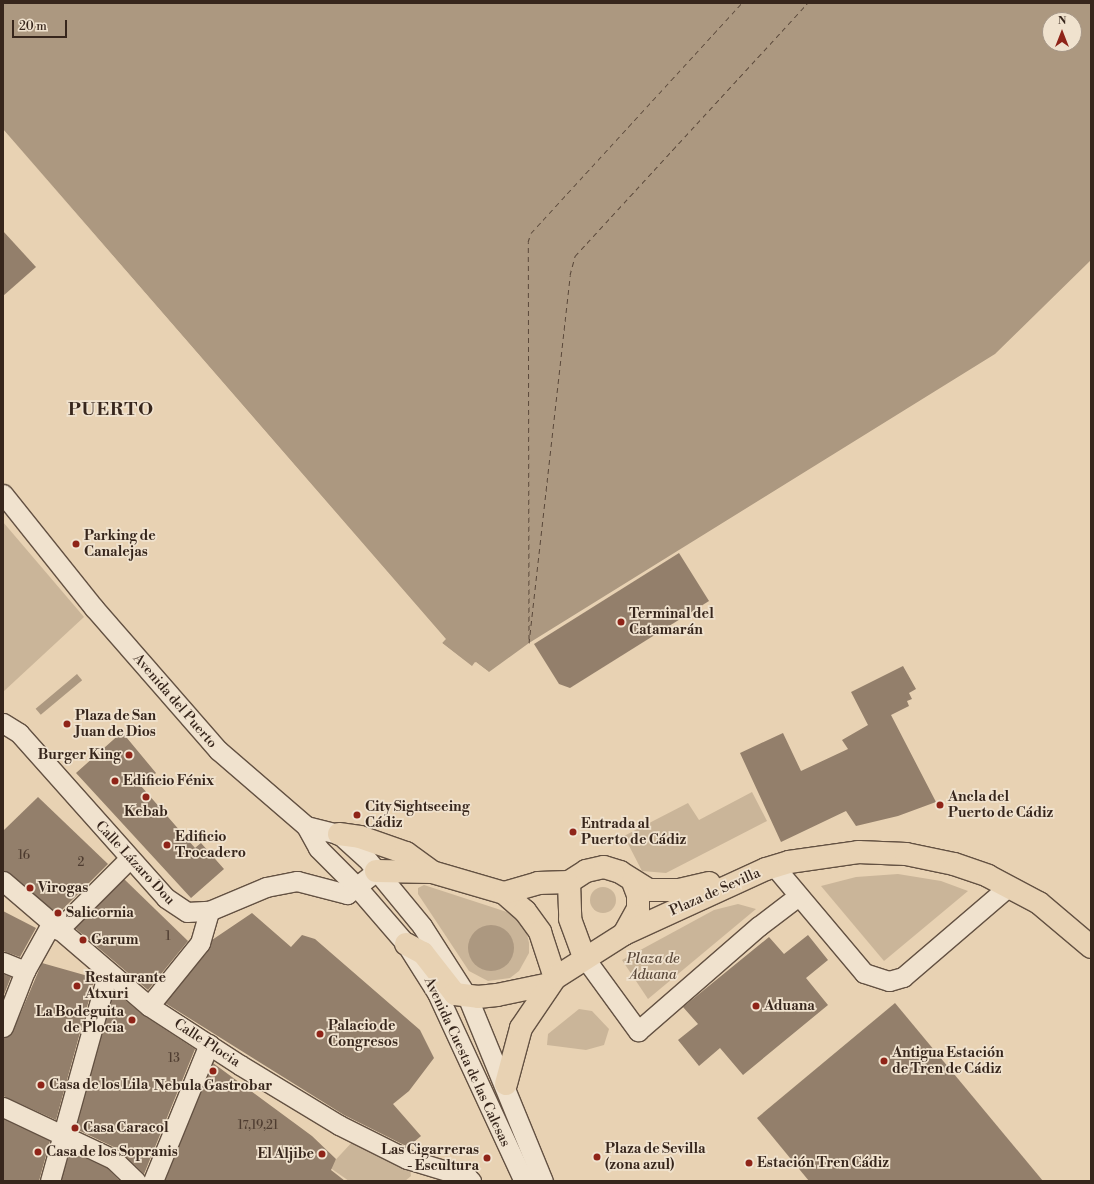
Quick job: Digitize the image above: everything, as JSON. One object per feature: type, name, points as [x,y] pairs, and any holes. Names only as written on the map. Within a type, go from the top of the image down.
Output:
[{"type":"main road","points":[[339,834],[360,837],[406,853],[432,872]]},
{"type":"main road","points":[[770,868],[823,855],[885,852],[954,864],[1009,886],[1039,903],[1091,947]]},
{"type":"main road","name":"Plaza de Sevilla","points":[[569,882],[586,871],[604,867],[620,872],[633,882],[649,890],[679,890],[743,870],[770,868]]},
{"type":"main road","name":"Plaza de Sevilla","points":[[506,1084],[521,1028],[552,981],[584,957],[624,934],[770,868]]},
{"type":"main road","points":[[376,871],[432,872],[504,893],[525,911],[540,932],[552,981]]},
{"type":"main road","points":[[504,893],[538,883],[569,882],[570,919],[584,957]]},
{"type":"main road","points":[[624,934],[638,909],[638,895],[633,882]]},
{"type":"main road","name":"Avenida Cuesta de las Calesas","points":[[406,944],[423,953],[447,987],[455,994],[468,996]]},
{"type":"main road","name":"Plaza de Sevilla","points":[[468,996],[497,995],[552,981]]},
{"type":"street","name":"Avenida del Puerto","points":[[3,494],[188,718],[252,781],[306,826],[339,834]]},
{"type":"street","name":"Calle Lázaro Dou","points":[[3,723],[19,732],[129,859],[178,908],[187,912],[209,911],[266,887],[296,881],[347,894],[356,886]]},
{"type":"street","name":"Avenida Cuesta de las Calesas","points":[[306,826],[318,848],[356,886],[406,944],[437,993],[524,1181]]},
{"type":"street","points":[[339,834],[376,871],[422,926],[468,996]]},
{"type":"street","points":[[3,1027],[25,971],[55,927],[129,859]]},
{"type":"street","points":[[770,868],[864,973],[889,981],[902,977],[1009,886]]},
{"type":"street","points":[[356,886],[376,871]]},
{"type":"street","name":"Calle Plocia","points":[[3,881],[149,1006],[339,1125],[407,1159],[430,1175],[471,1181]]},
{"type":"street","points":[[584,957],[638,1032],[759,926],[797,897]]},
{"type":"street","points":[[149,1006],[200,943],[209,911]]},
{"type":"street","points":[[3,962],[25,971]]},
{"type":"street","points":[[50,1181],[62,1132],[108,972]]},
{"type":"street","name":"Avenida Cuesta de las Calesas","points":[[468,996],[506,1084],[543,1181]]},
{"type":"street","points":[[153,1181],[209,1044]]},
{"type":"street","points":[[3,1107],[62,1132],[113,1159],[136,1181]]},
{"type":"green space","points":[[3,522],[84,617],[3,692]]},
{"type":"green space","points":[[752,792],[767,821],[666,873],[642,871],[624,836],[688,803],[699,820]]},
{"type":"green space","points":[[898,874],[941,881],[968,891],[884,961],[821,886],[856,877]]},
{"type":"green space","points":[[424,885],[507,912],[518,919],[526,929],[529,943],[529,953],[519,971],[510,978],[488,981],[469,971],[418,894],[418,888]]},
{"type":"green space","points":[[603,887],[613,890],[616,900],[613,910],[603,913],[593,910],[590,900],[593,890]]},
{"type":"green space","name":"Plaza de Aduana","points":[[738,904],[756,909],[648,999],[622,960],[714,910]]},
{"type":"green space","points":[[579,1009],[592,1011],[609,1029],[604,1045],[586,1050],[547,1045],[548,1034]]},
{"type":"green space","points":[[354,1140],[410,1168],[411,1176],[405,1181],[349,1181],[329,1167]]},
{"type":"shaded area","points":[[3,3],[1091,3],[1091,260],[995,354],[529,643],[489,672],[476,662],[472,667],[442,643],[445,639],[3,129]]},
{"type":"shaded area","points":[[77,674],[82,680],[41,715],[36,709]]},
{"type":"shaded area","points":[[487,925],[495,925],[504,929],[510,935],[514,948],[510,961],[504,967],[495,971],[487,971],[478,967],[472,961],[468,952],[468,944],[472,935],[478,929]]},
{"type":"pier","points":[[3,129],[446,639],[442,643],[472,666],[475,662],[489,672],[476,665],[471,668],[440,644],[443,639]]},
{"type":"building","points":[[3,231],[36,267],[3,296]]},
{"type":"building","name":"Terminal del Catamarán","points":[[679,553],[709,601],[570,688],[559,684],[534,644]]},
{"type":"building","points":[[903,666],[916,689],[909,693],[912,699],[907,701],[909,706],[891,715],[936,802],[898,816],[856,826],[846,811],[781,842],[740,753],[783,733],[801,771],[848,749],[842,740],[868,725],[851,692]]},
{"type":"building","points":[[122,732],[156,773],[141,786],[195,848],[201,843],[224,869],[191,898],[76,773]]},
{"type":"building","points":[[38,797],[108,864],[58,914],[3,870],[3,831]]},
{"type":"building","points":[[124,879],[188,941],[148,990],[75,928]]},
{"type":"building","points":[[3,911],[36,928],[20,957],[3,951]]},
{"type":"building","name":"Palacio de Congresos","points":[[252,913],[291,947],[302,935],[315,939],[420,1030],[434,1058],[409,1091],[393,1104],[421,1136],[408,1147],[344,1115],[165,1003],[209,950],[212,940]]},
{"type":"building","name":"Aduana","points":[[808,935],[828,960],[806,978],[828,1005],[743,1075],[720,1048],[699,1066],[678,1040],[698,1024],[683,1007],[769,937],[784,954]]},
{"type":"building","points":[[42,963],[95,978],[56,1120],[3,1096],[3,1038],[13,1031]]},
{"type":"building","points":[[3,974],[11,977],[3,997]]},
{"type":"building","points":[[114,991],[143,1015],[195,1049],[144,1174],[118,1149],[76,1129]]},
{"type":"building","name":"Antigua Estación de Tren de Cádiz","points":[[895,1003],[1043,1181],[809,1181],[757,1118]]},
{"type":"building","points":[[213,1063],[312,1136],[336,1159],[331,1170],[345,1181],[165,1181]]},
{"type":"building","points":[[3,1119],[50,1141],[39,1181],[3,1181]]},
{"type":"building","points":[[70,1151],[107,1168],[120,1181],[61,1181]]},
{"type":"ferry route","points":[[529,639],[528,242],[531,233],[742,3]]},
{"type":"ferry route","points":[[529,643],[570,275],[575,256],[808,3]]},
{"type":"place","name":"Parking de Canalejas","points":[[76,544]]},
{"type":"place","name":"Terminal del Catamarán","points":[[621,622]]},
{"type":"place","name":"Plaza de San Juan de Dios","points":[[67,724]]},
{"type":"place","name":"Burger King","points":[[129,755]]},
{"type":"place","name":"Edificio Fénix","points":[[115,781]]},
{"type":"place","name":"Kebab","points":[[146,797]]},
{"type":"place","name":"Ancla del Puerto de Cádiz","points":[[940,805]]},
{"type":"place","name":"City Sightseeing Cádiz","points":[[357,815]]},
{"type":"place","name":"Entrada al Puerto de Cádiz","points":[[573,832]]},
{"type":"place","name":"Edificio Trocadero","points":[[167,845]]},
{"type":"place","name":"Virogas","points":[[30,888]]},
{"type":"place","name":"Salicornia","points":[[58,913]]},
{"type":"place","name":"Garum","points":[[83,940]]},
{"type":"place","name":"Restaurante Atxuri","points":[[77,986]]},
{"type":"place","name":"Aduana","points":[[756,1006]]},
{"type":"place","name":"La Bodeguita de Plocia","points":[[132,1020]]},
{"type":"place","name":"Palacio de Congresos","points":[[320,1034]]},
{"type":"place","name":"Antigua Estación de Tren de Cádiz","points":[[884,1061]]},
{"type":"place","name":"Nebula Gastrobar","points":[[213,1071]]},
{"type":"place","name":"Casa de los Lila","points":[[41,1085]]},
{"type":"place","name":"Casa Caracol","points":[[75,1128]]},
{"type":"place","name":"Casa de los Sopranis","points":[[38,1152]]},
{"type":"place","name":"El Aljibe","points":[[322,1154]]},
{"type":"place","name":"Plaza de Sevilla (zona azul)","points":[[597,1157]]},
{"type":"place","name":"Las Cigarreras - Escultura","points":[[487,1158]]},
{"type":"place","name":"Estación Tren Cádiz","points":[[749,1163]]},
{"type":"district","name":"PUERTO","points":[[111,410]]}]
